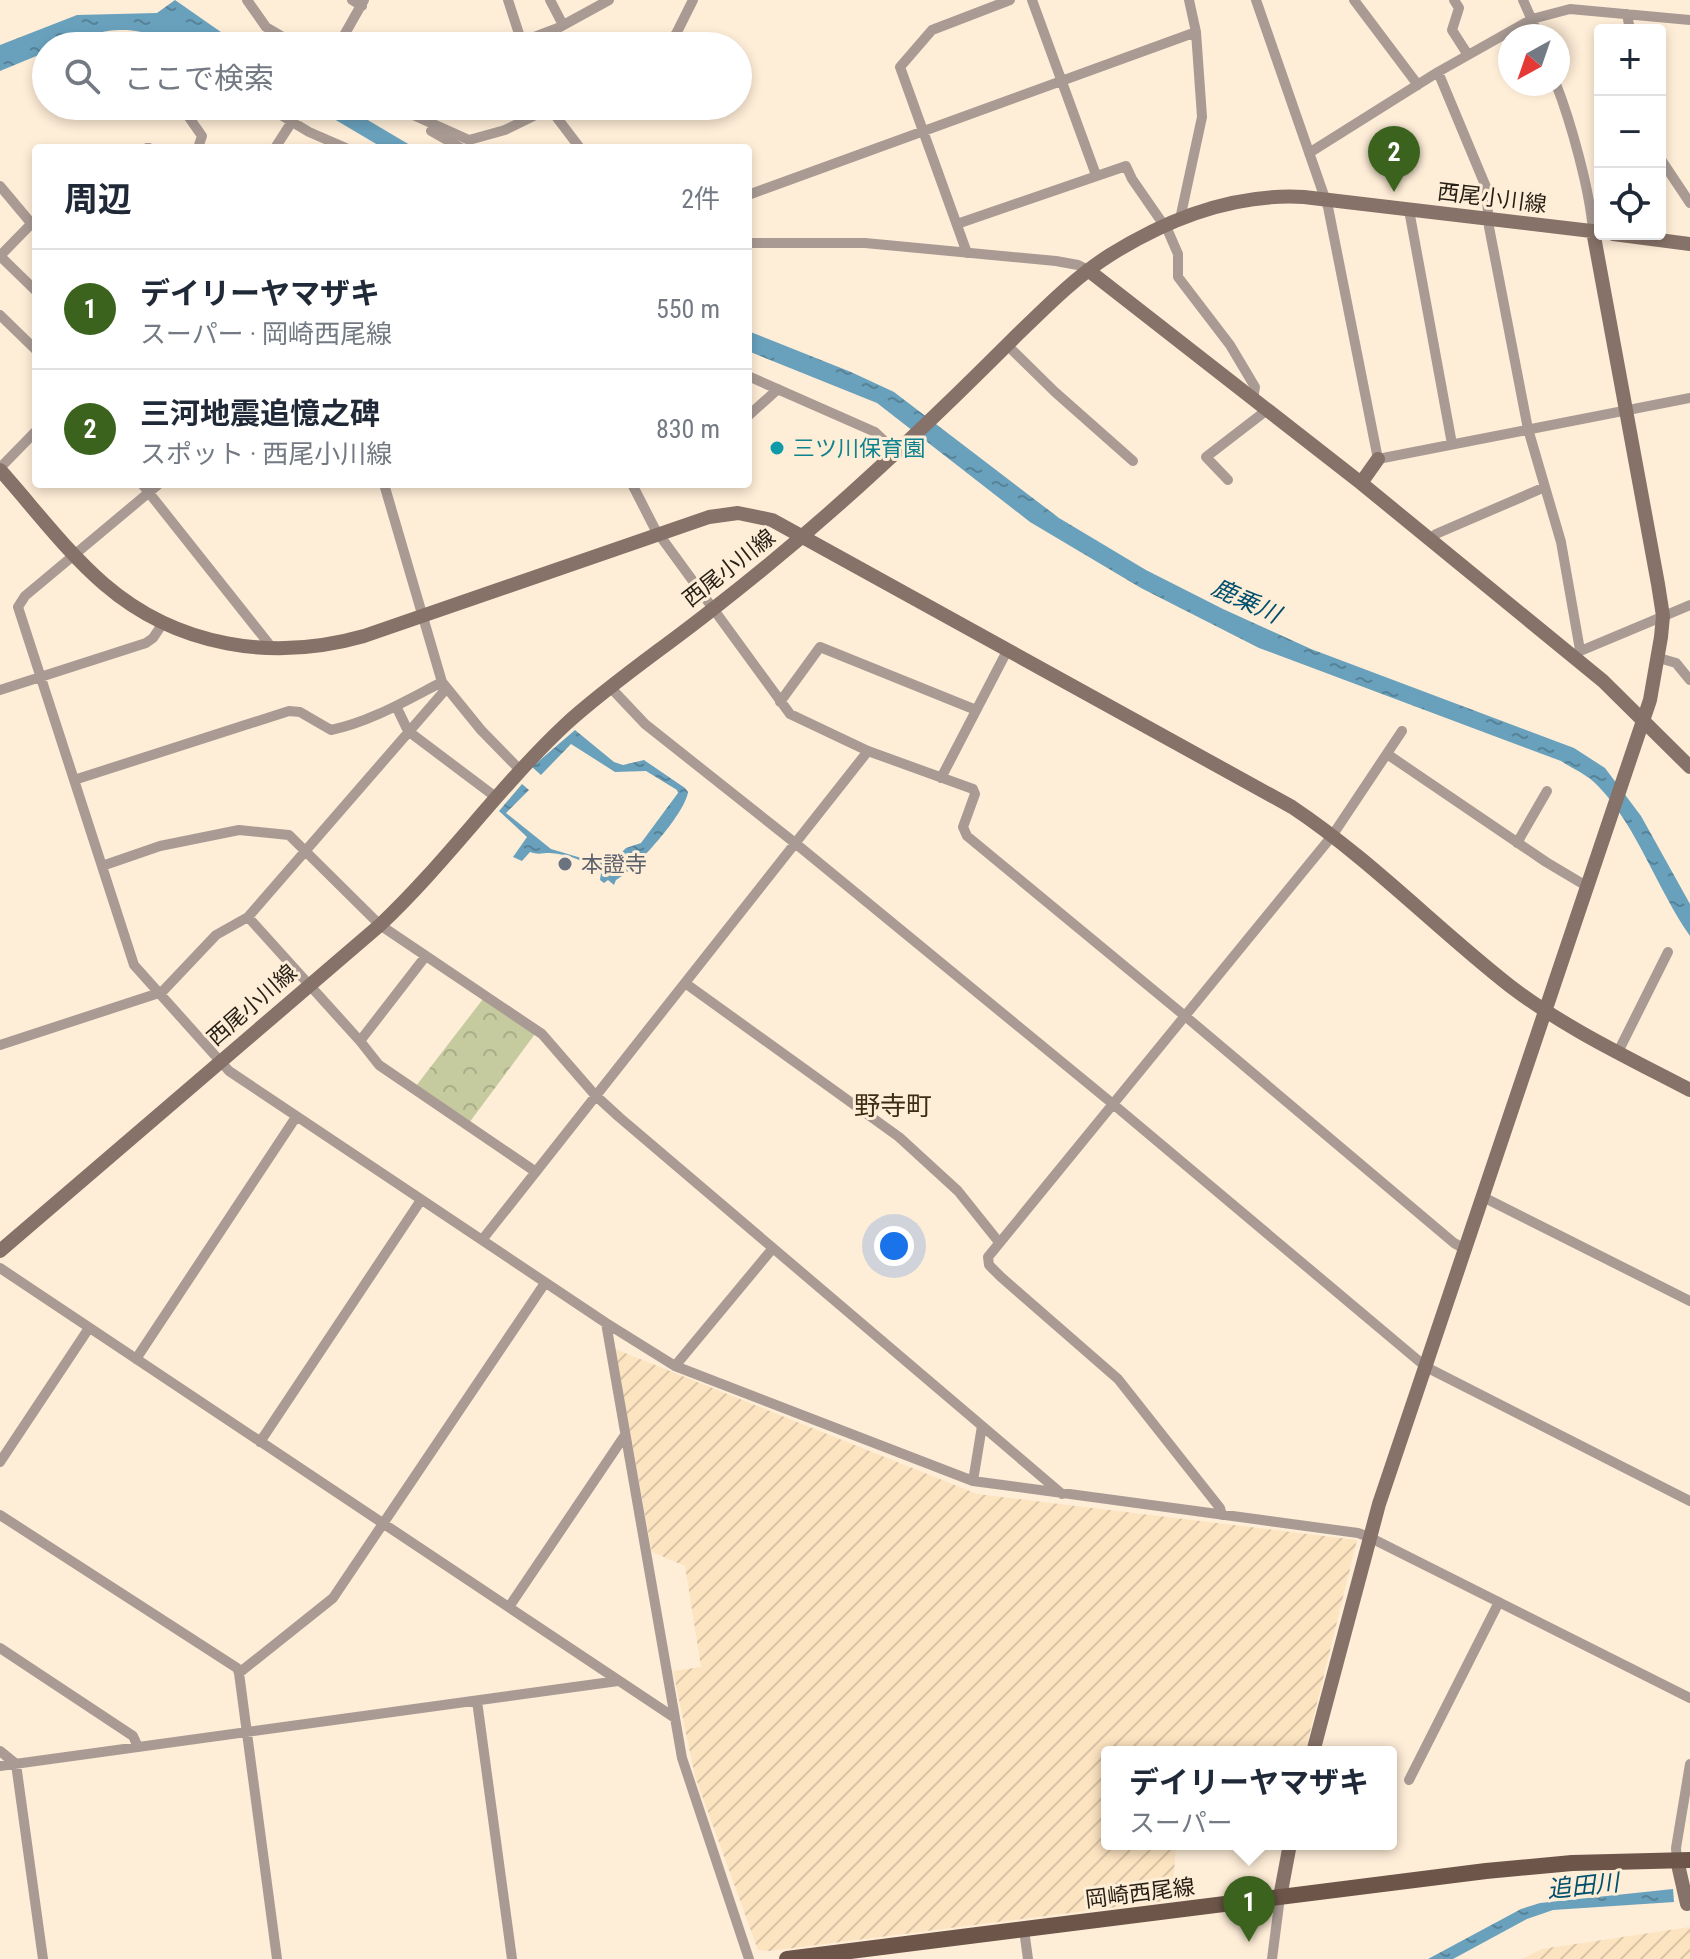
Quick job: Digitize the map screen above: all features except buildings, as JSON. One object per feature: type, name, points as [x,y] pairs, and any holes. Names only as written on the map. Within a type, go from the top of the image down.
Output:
[{"type":"main road","name":"岡崎西尾線","points":[[787,1959],[1528,1866],[1683,1860]]},
{"type":"street","points":[[247,0],[266,27],[274,32]]},
{"type":"street","points":[[346,32],[363,3],[352,0]]},
{"type":"street","points":[[508,0],[518,32]]},
{"type":"street","points":[[550,0],[563,25]]},
{"type":"street","points":[[548,32],[609,0]]},
{"type":"street","points":[[677,32],[693,0]]},
{"type":"street","points":[[967,253],[900,71],[901,63],[932,30],[1010,0]]},
{"type":"street","points":[[1032,0],[1096,175]]},
{"type":"street","points":[[1189,0],[1196,32],[1202,117],[1173,222],[1178,277],[1230,345],[1255,387],[1253,399]]},
{"type":"street","points":[[1256,0],[1325,200],[1378,459]]},
{"type":"street","points":[[1354,0],[1418,85]]},
{"type":"street","points":[[1454,0],[1459,8],[1452,30],[1468,55]]},
{"type":"street","points":[[1523,0],[1534,24]]},
{"type":"street","points":[[1309,153],[1438,72],[1532,19],[1570,9],[1690,20]]},
{"type":"street","points":[[1627,14],[1629,24]]},
{"type":"street","points":[[752,194],[1196,32]]},
{"type":"street","points":[[1438,72],[1486,187],[1489,220],[1528,429],[1569,579],[1577,654]]},
{"type":"street","points":[[1561,96],[1594,224]]},
{"type":"street","points":[[191,120],[202,136],[199,144]]},
{"type":"street","points":[[278,144],[294,120],[339,144]]},
{"type":"street","points":[[416,120],[455,144]]},
{"type":"street","points":[[423,120],[469,140],[505,130],[525,120]]},
{"type":"street","points":[[560,120],[577,144]]},
{"type":"street","points":[[957,224],[1126,166],[1132,179],[1173,222]]},
{"type":"street","points":[[1666,167],[1690,203]]},
{"type":"street","points":[[0,186],[32,219]]},
{"type":"street","name":"西尾小川線","points":[[0,1251],[380,925],[564,727],[804,537],[1088,270],[1118,250],[1205,209],[1252,197],[1325,200],[1594,232]]},
{"type":"street","points":[[1409,210],[1452,444]]},
{"type":"street","points":[[32,223],[0,256],[32,287]]},
{"type":"street","points":[[1315,1746],[1369,1537],[1631,760],[1659,658],[1663,616],[1597,240]]},
{"type":"street","points":[[1659,240],[1690,244]]},
{"type":"street","points":[[752,243],[865,243],[1056,261],[1088,270],[1577,654],[1690,767]]},
{"type":"street","points":[[0,315],[32,346]]},
{"type":"street","points":[[1007,345],[1133,461]]},
{"type":"street","points":[[752,378],[875,432],[899,450]]},
{"type":"street","points":[[752,412],[778,389]]},
{"type":"street","points":[[1361,483],[1378,459],[1690,398]]},
{"type":"street","points":[[1228,480],[1206,457],[1267,410]]},
{"type":"street","points":[[32,435],[0,469],[74,555],[113,591],[163,623],[227,644],[274,650],[351,640],[698,520],[738,513],[772,520],[1268,793],[1332,836],[1469,953],[1545,1011],[1690,1090]]},
{"type":"street","points":[[1430,539],[1545,487]]},
{"type":"street","points":[[274,650],[146,488],[25,596],[18,607],[131,959],[219,1063],[545,1283],[675,1366],[973,1481],[1369,1537],[1690,1698]]},
{"type":"street","points":[[385,488],[444,685],[521,771]]},
{"type":"street","points":[[636,488],[661,535],[793,716],[868,751],[975,792],[963,827],[967,836],[1454,1243],[1465,1249]]},
{"type":"street","points":[[1577,654],[1690,605]]},
{"type":"street","points":[[0,690],[146,643],[163,623]]},
{"type":"street","points":[[780,702],[820,647],[976,710]]},
{"type":"street","points":[[941,778],[1007,651]]},
{"type":"street","points":[[1659,658],[1676,663],[1690,680]]},
{"type":"street","points":[[74,780],[289,711],[300,712],[331,730],[347,727],[444,685]]},
{"type":"street","points":[[0,1045],[158,993],[216,935],[248,917],[444,685]]},
{"type":"street","points":[[611,688],[645,724],[1113,1104],[1426,1367],[1690,1501]]},
{"type":"street","points":[[396,706],[408,731],[497,798]]},
{"type":"street","points":[[1222,1515],[1220,1508],[1118,1379],[989,1265],[988,1257],[1332,836],[1402,731]]},
{"type":"street","points":[[482,1240],[868,751]]},
{"type":"street","points":[[1387,754],[1517,843],[1588,887]]},
{"type":"street","points":[[1517,843],[1547,791]]},
{"type":"street","points":[[102,866],[160,846],[239,830],[289,835],[380,925],[542,1034],[595,1095],[1063,1495]]},
{"type":"street","points":[[248,917],[379,1065],[536,1172]]},
{"type":"street","points":[[1618,1052],[1668,952]]},
{"type":"street","points":[[360,1041],[425,957]]},
{"type":"street","points":[[685,983],[899,1137],[958,1191],[998,1241]]},
{"type":"street","points":[[136,1359],[296,1117]]},
{"type":"street","points":[[1483,1197],[1690,1301]]},
{"type":"street","points":[[260,1442],[421,1200]]},
{"type":"street","points":[[675,1366],[773,1248]]},
{"type":"street","points":[[0,1268],[675,1718]]},
{"type":"street","points":[[239,1673],[329,1604],[545,1283]]},
{"type":"street","points":[[606,1323],[686,1773],[749,1959]]},
{"type":"street","points":[[0,1462],[89,1328]]},
{"type":"street","points":[[973,1481],[982,1426]]},
{"type":"street","points":[[509,1607],[625,1435]]},
{"type":"street","points":[[0,1515],[237,1668],[277,1959]]},
{"type":"street","points":[[1409,1780],[1499,1602]]},
{"type":"street","points":[[0,1648],[133,1736],[138,1747]]},
{"type":"street","points":[[0,1766],[618,1681]]},
{"type":"street","points":[[477,1701],[512,1959]]},
{"type":"street","points":[[0,1751],[16,1764],[43,1959]]},
{"type":"street","points":[[1687,1904],[1683,1860],[1676,1848],[1690,1764]]},
{"type":"street","points":[[1272,1959],[1289,1850]]},
{"type":"street","points":[[1024,1930],[1028,1959]]},
{"type":"shaded area","points":[[615,1349],[977,1494],[1357,1540],[1306,1746],[1101,1746],[1101,1850],[1176,1850],[1172,1900],[769,1951],[758,1950],[695,1776],[673,1671],[701,1667],[685,1566],[652,1552]]},
{"type":"shaded area","points":[[1690,1927],[1690,1959],[1522,1959],[1542,1949]]},
{"type":"green space","points":[[483,999],[535,1034],[469,1123],[416,1086]]},
{"type":"water","points":[[175,0],[221,32],[33,32],[77,15],[157,13]]},
{"type":"water","points":[[32,33],[32,58],[0,71],[0,45]]},
{"type":"water","points":[[336,120],[368,120],[408,144],[376,144]]},
{"type":"water","points":[[752,333],[894,392],[1059,518],[1146,570],[1223,609],[1311,649],[1574,748],[1605,768],[1641,816],[1690,904],[1690,936],[1624,820],[1612,802],[1585,775],[1561,761],[1259,648],[1141,588],[1030,522],[877,403],[752,353]]},
{"type":"water","points":[[575,730],[614,762],[623,765],[644,760],[688,792],[669,827],[614,885],[608,880],[604,883],[600,880],[601,873],[571,857],[530,852],[522,861],[513,857],[527,837],[499,811],[522,784],[529,790],[506,813],[551,849],[598,863],[615,859],[626,848],[641,843],[678,793],[677,790],[646,771],[615,772],[571,744],[541,775],[532,767]]},
{"type":"water","points":[[1673,1889],[1674,1902],[1553,1910],[1527,1919],[1453,1959],[1428,1959],[1521,1909],[1540,1903]]},
{"type":"place","name":"三河地震追憶之碑","points":[[1394,192]]},
{"type":"place","name":"三ツ川保育園","points":[[777,448]]},
{"type":"place","name":"本證寺","points":[[565,864]]},
{"type":"place","name":"デイリーヤマザキ","points":[[1249,1942]]},
{"type":"district","name":"野寺町","points":[[893,1106]]},
{"type":"water label","name":"鹿乗川","points":[[1246,601]]},
{"type":"water label","name":"追田川","points":[[1583,1886]]}]
